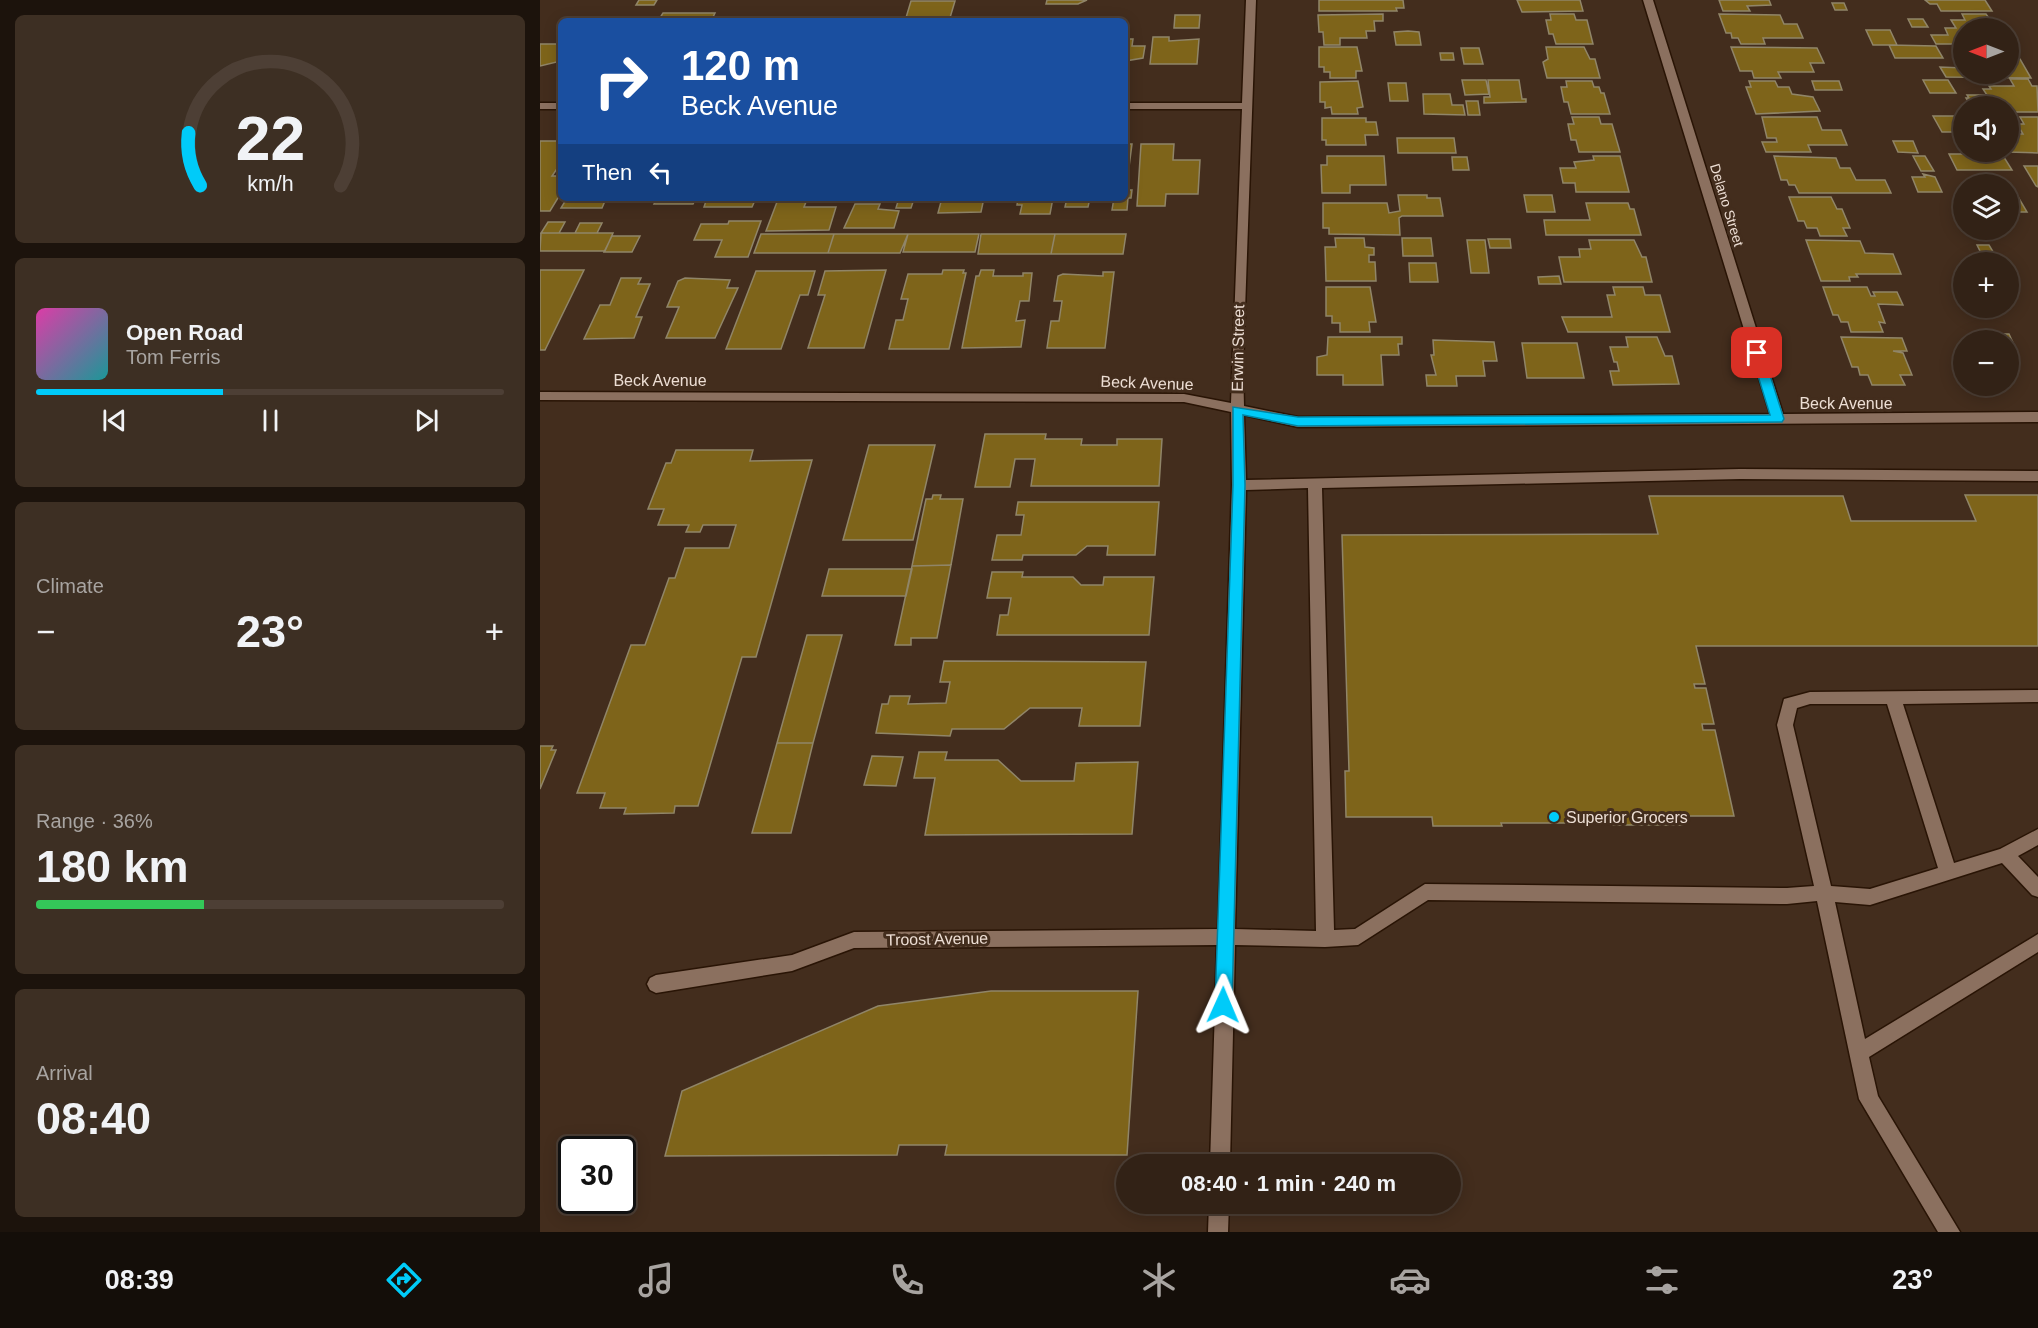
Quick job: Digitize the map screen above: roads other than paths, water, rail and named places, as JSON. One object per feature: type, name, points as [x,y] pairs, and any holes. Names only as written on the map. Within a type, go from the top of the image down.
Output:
[{"type":"street","name":"Erwin Street","points":[[1220,1154],[1239,485],[1237,410],[1251,0]]},
{"type":"street","name":"Delano Street","points":[[1648,0],[1778,419]]},
{"type":"street","points":[[540,106],[558,106]]},
{"type":"street","points":[[1128,106],[1247,106]]},
{"type":"street","name":"Beck Avenue","points":[[540,396],[1184,398],[1298,422],[2038,417]]},
{"type":"street","points":[[1239,485],[1740,474],[2038,476]]},
{"type":"street","points":[[1315,485],[1325,939]]},
{"type":"street","points":[[1950,1232],[1869,1099],[1785,725],[1790,704],[1810,698],[2038,696]]},
{"type":"street","points":[[1893,698],[1948,873]]},
{"type":"street","name":"Troost Avenue","points":[[656,984],[792,963],[854,940],[1225,937],[1325,939],[1358,937],[1425,892],[1788,896],[1824,893],[1869,897],[2005,855],[2038,836]]},
{"type":"street","points":[[2005,855],[2038,890]]},
{"type":"street","points":[[1859,1053],[2038,942]]},
{"type":"street","points":[[1218,1232],[1219,1214]]},
{"type":"place","name":"Superior Grocers","points":[[1554,817]]}]
